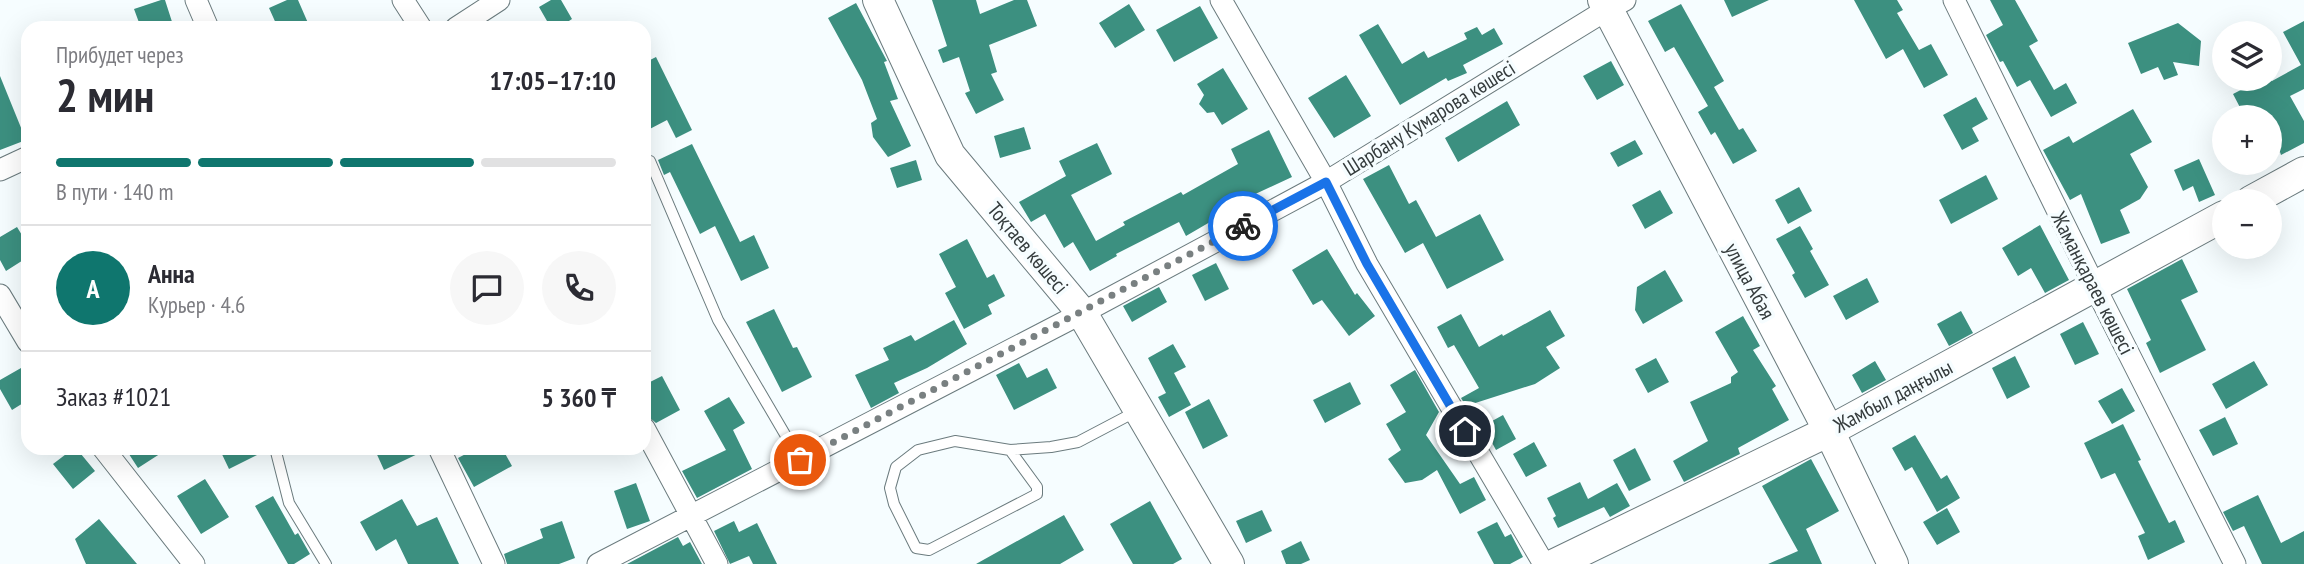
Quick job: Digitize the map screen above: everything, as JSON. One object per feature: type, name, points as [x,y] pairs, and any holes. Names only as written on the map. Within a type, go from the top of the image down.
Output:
[{"type":"street","points":[[196,0],[205,21]]},
{"type":"street","points":[[403,0],[416,21]]},
{"type":"street","points":[[467,21],[499,0]]},
{"type":"street","name":"Тоқтаев көшесі","points":[[878,0],[950,155],[1082,313],[1229,564]]},
{"type":"street","points":[[1221,0],[1326,182],[1367,264],[1544,564]]},
{"type":"street","name":"Жаманқараев көшесі","points":[[1954,0],[2235,564]]},
{"type":"street","name":"Шарбану Кумарова көшесі","points":[[598,564],[1082,313],[1326,182],[1612,3]]},
{"type":"street","name":"улица Абая","points":[[1612,3],[1893,564]]},
{"type":"street","points":[[0,170],[21,160]]},
{"type":"street","points":[[2273,189],[2304,172]]},
{"type":"street","name":"Жамбыл даңғылы","points":[[1555,564],[1829,432],[2212,223]]},
{"type":"street","points":[[0,295],[21,330]]},
{"type":"street","points":[[651,441],[717,564]]},
{"type":"street","points":[[108,455],[194,564]]},
{"type":"street","points":[[442,455],[494,564]]},
{"type":"lane","points":[[651,163],[718,320],[800,460]]},
{"type":"lane","points":[[1010,450],[1037,487],[1037,494],[929,550],[916,548],[894,504],[890,488],[896,467],[918,450],[955,440],[1010,450],[1051,447],[1078,442],[1139,410]]},
{"type":"lane","points":[[277,455],[289,503],[326,564]]},
{"type":"building","points":[[165,0],[172,21],[138,21],[134,9]]},
{"type":"building","points":[[287,0],[298,0],[307,21],[275,21],[269,8]]},
{"type":"building","points":[[551,0],[561,0],[572,19],[547,21],[539,7]]},
{"type":"building","points":[[932,0],[976,0],[980,14],[1014,0],[1027,0],[1037,26],[989,45],[997,72],[991,74],[1004,100],[976,114],[965,93],[970,91],[959,57],[943,63],[938,50],[947,46]]},
{"type":"building","points":[[1724,0],[1769,0],[1732,17]]},
{"type":"building","points":[[1854,0],[1897,0],[1903,10],[1897,13],[1919,50],[1931,44],[1948,75],[1924,88],[1903,49],[1886,59]]},
{"type":"building","points":[[1990,0],[2015,0],[2038,41],[2029,46],[2054,90],[2066,83],[2077,103],[2051,117],[2030,80],[2017,87],[1986,35],[2003,25]]},
{"type":"building","points":[[856,3],[887,61],[884,62],[898,99],[890,101],[911,146],[888,157],[873,137],[871,123],[877,119],[862,80],[828,18]]},
{"type":"building","points":[[1129,4],[1145,30],[1115,48],[1099,23]]},
{"type":"building","points":[[1681,4],[1724,81],[1714,87],[1739,130],[1743,128],[1757,151],[1733,164],[1715,132],[1711,135],[1698,112],[1708,106],[1674,47],[1665,52],[1648,21]]},
{"type":"building","points":[[1200,6],[1218,38],[1174,62],[1156,30]]},
{"type":"building","points":[[2304,21],[2304,89],[2290,96],[2304,121],[2304,143],[2282,154],[2282,105],[2239,105],[2233,94],[2239,91],[2282,91],[2282,75],[2301,65],[2283,32]]},
{"type":"building","points":[[2178,23],[2201,41],[2199,66],[2173,62],[2178,75],[2164,80],[2158,67],[2141,74],[2128,43]]},
{"type":"building","points":[[1378,24],[1402,64],[1424,51],[1428,58],[1467,39],[1464,33],[1477,27],[1482,35],[1494,28],[1503,44],[1463,65],[1467,73],[1448,81],[1446,78],[1400,105],[1359,35]]},
{"type":"building","points":[[656,57],[692,130],[676,138],[667,120],[651,128],[651,60]]},
{"type":"building","points":[[1611,61],[1624,85],[1597,100],[1583,76]]},
{"type":"building","points":[[1223,68],[1248,109],[1222,125],[1214,112],[1207,113],[1199,104],[1204,95],[1197,84]]},
{"type":"building","points":[[1346,75],[1371,116],[1334,138],[1308,98]]},
{"type":"building","points":[[0,76],[21,128],[21,142],[0,150]]},
{"type":"building","points":[[1976,97],[1988,119],[1972,128],[1979,141],[1962,150],[1943,115]]},
{"type":"building","points":[[1507,101],[1520,125],[1458,162],[1445,138]]},
{"type":"building","points":[[2133,109],[2152,142],[2130,154],[2148,187],[2140,199],[2120,210],[2130,233],[2101,244],[2081,194],[2070,200],[2043,150],[2069,136],[2073,143]]},
{"type":"building","points":[[1024,127],[1031,149],[1000,158],[994,136]]},
{"type":"building","points":[[1269,130],[1292,177],[1251,196],[1254,202],[1225,219],[1222,215],[1186,236],[1179,222],[1116,254],[1117,256],[1090,271],[1073,242],[1064,248],[1045,214],[1031,222],[1019,202],[1066,176],[1059,161],[1097,143],[1112,174],[1071,195],[1096,241],[1125,225],[1123,222],[1181,192],[1183,195],[1238,164],[1231,149]]},
{"type":"building","points":[[1635,140],[1643,154],[1618,167],[1610,153]]},
{"type":"building","points":[[692,144],[740,242],[754,235],[769,268],[741,281],[715,226],[700,234],[670,172],[664,175],[658,160]]},
{"type":"building","points":[[2199,159],[2212,189],[2212,196],[2199,202],[2193,186],[2183,191],[2174,170]]},
{"type":"building","points":[[916,160],[922,180],[897,188],[890,168]]},
{"type":"building","points":[[1389,165],[1409,204],[1416,200],[1436,237],[1480,214],[1504,260],[1447,289],[1423,243],[1405,253],[1363,179]]},
{"type":"building","points":[[1986,175],[1998,199],[1951,224],[1939,200]]},
{"type":"building","points":[[1799,187],[1812,211],[1788,224],[1775,200]]},
{"type":"building","points":[[1660,190],[1673,213],[1645,229],[1632,205]]},
{"type":"building","points":[[2040,225],[2069,280],[2045,293],[2031,268],[2018,276],[2002,248]]},
{"type":"building","points":[[1800,226],[1829,285],[1805,298],[1776,239]]},
{"type":"building","points":[[17,227],[21,234],[21,261],[6,271],[0,260],[0,237]]},
{"type":"building","points":[[967,239],[987,278],[994,274],[1005,296],[988,305],[992,314],[964,329],[945,293],[956,287],[939,254]]},
{"type":"building","points":[[1327,249],[1355,295],[1357,293],[1375,316],[1349,336],[1322,300],[1313,305],[1292,270]]},
{"type":"building","points":[[2182,259],[2198,292],[2181,300],[2206,350],[2160,373],[2146,343],[2151,340],[2127,289]]},
{"type":"building","points":[[1216,263],[1229,289],[1205,301],[1192,275]]},
{"type":"building","points":[[1665,270],[1683,301],[1643,324],[1635,310],[1637,287]]},
{"type":"building","points":[[1867,278],[1879,302],[1846,320],[1833,296]]},
{"type":"building","points":[[1159,287],[1167,302],[1132,322],[1123,306]]},
{"type":"building","points":[[774,309],[793,348],[797,347],[812,377],[782,392],[746,322]]},
{"type":"building","points":[[1550,310],[1565,336],[1546,347],[1560,368],[1535,384],[1466,406],[1461,398],[1479,388],[1454,345],[1448,348],[1437,327],[1461,314],[1479,347]]},
{"type":"building","points":[[1961,311],[1973,333],[1949,346],[1937,324]]},
{"type":"building","points":[[1743,316],[1760,346],[1753,350],[1776,386],[1772,389],[1789,420],[1738,448],[1740,454],[1684,482],[1673,461],[1708,441],[1690,402],[1731,383],[1731,377],[1738,372],[1715,332]]},
{"type":"building","points":[[954,320],[967,344],[927,368],[894,383],[899,393],[871,408],[855,375],[889,360],[883,348],[911,335],[915,341]]},
{"type":"building","points":[[2083,322],[2099,354],[2075,365],[2060,334]]},
{"type":"building","points":[[1173,344],[1186,367],[1174,373],[1191,405],[1169,417],[1158,397],[1166,393],[1148,358]]},
{"type":"building","points":[[2015,356],[2030,387],[2007,399],[1992,368]]},
{"type":"building","points":[[1656,358],[1669,382],[1648,393],[1635,369]]},
{"type":"building","points":[[1875,361],[1886,380],[1862,393],[1852,375]]},
{"type":"building","points":[[2254,361],[2268,385],[2226,409],[2212,384]]},
{"type":"building","points":[[1019,363],[1027,378],[1047,368],[1057,388],[1014,410],[996,375]]},
{"type":"building","points":[[21,368],[21,404],[12,410],[0,389],[0,380]]},
{"type":"building","points":[[1415,370],[1439,412],[1426,435],[1460,484],[1474,477],[1486,500],[1460,514],[1437,470],[1422,480],[1405,483],[1388,459],[1401,450],[1386,424],[1406,412],[1390,385]]},
{"type":"building","points":[[662,376],[680,410],[656,423],[651,419],[651,382]]},
{"type":"building","points":[[1350,382],[1361,404],[1325,423],[1313,400]]},
{"type":"building","points":[[2122,388],[2135,411],[2112,424],[2098,401]]},
{"type":"building","points":[[729,397],[745,423],[733,430],[752,469],[697,498],[682,471],[726,450],[704,411]]},
{"type":"building","points":[[1209,399],[1228,436],[1203,449],[1185,412]]},
{"type":"building","points":[[1503,415],[1516,439],[1496,450],[1483,426]]},
{"type":"building","points":[[2225,417],[2238,444],[2213,456],[2199,430]]},
{"type":"building","points":[[2123,424],[2169,523],[2175,520],[2185,542],[2148,560],[2138,536],[2145,533],[2115,473],[2101,479],[2084,443]]},
{"type":"building","points":[[1915,435],[1941,479],[1947,475],[1960,498],[1937,512],[1912,467],[1905,471],[1892,448]]},
{"type":"building","points":[[1534,442],[1547,466],[1526,477],[1513,454]]},
{"type":"building","points":[[1635,448],[1651,480],[1629,491],[1613,460]]},
{"type":"building","points":[[65,455],[82,455],[95,471],[73,489],[53,464]]},
{"type":"building","points":[[130,455],[158,455],[138,468]]},
{"type":"building","points":[[222,455],[257,455],[229,469]]},
{"type":"building","points":[[377,455],[416,455],[384,470]]},
{"type":"building","points":[[464,455],[506,455],[512,466],[474,487],[458,458]]},
{"type":"building","points":[[1811,459],[1839,511],[1806,529],[1822,564],[1768,564],[1798,551],[1762,486]]},
{"type":"building","points":[[205,479],[229,517],[201,534],[177,496]]},
{"type":"building","points":[[1580,482],[1588,499],[1617,483],[1630,506],[1610,517],[1604,507],[1558,528],[1553,518],[1556,516],[1547,498]]},
{"type":"building","points":[[636,483],[650,521],[627,529],[614,491]]},
{"type":"building","points":[[2258,495],[2281,543],[2304,531],[2304,564],[2262,564],[2244,526],[2233,531],[2223,512]]},
{"type":"building","points":[[273,496],[295,535],[298,533],[310,554],[294,564],[288,564],[255,506]]},
{"type":"building","points":[[402,499],[417,526],[437,517],[459,564],[408,564],[396,539],[376,551],[360,522]]},
{"type":"building","points":[[1150,501],[1182,559],[1173,564],[1133,564],[1110,524]]},
{"type":"building","points":[[1947,508],[1960,532],[1937,545],[1923,522]]},
{"type":"building","points":[[1262,510],[1272,531],[1246,543],[1236,521]]},
{"type":"building","points":[[1064,515],[1084,550],[1060,564],[976,564]]},
{"type":"building","points":[[99,519],[137,564],[86,564],[75,539]]},
{"type":"building","points":[[562,521],[575,558],[559,564],[507,564],[504,554],[543,538],[540,529]]},
{"type":"building","points":[[734,521],[739,532],[757,523],[777,564],[753,564],[749,556],[730,564],[714,531]]},
{"type":"building","points":[[1497,522],[1505,537],[1511,534],[1523,557],[1510,564],[1494,564],[1477,532]]},
{"type":"building","points":[[678,537],[683,546],[690,542],[702,564],[627,564]]},
{"type":"building","points":[[1301,541],[1310,560],[1301,564],[1286,564],[1281,551]]},
{"type":"way so far","points":[[800,460],[1243,226]]},
{"type":"route","points":[[1243,226],[1326,182],[1367,264],[1465,431]]}]
